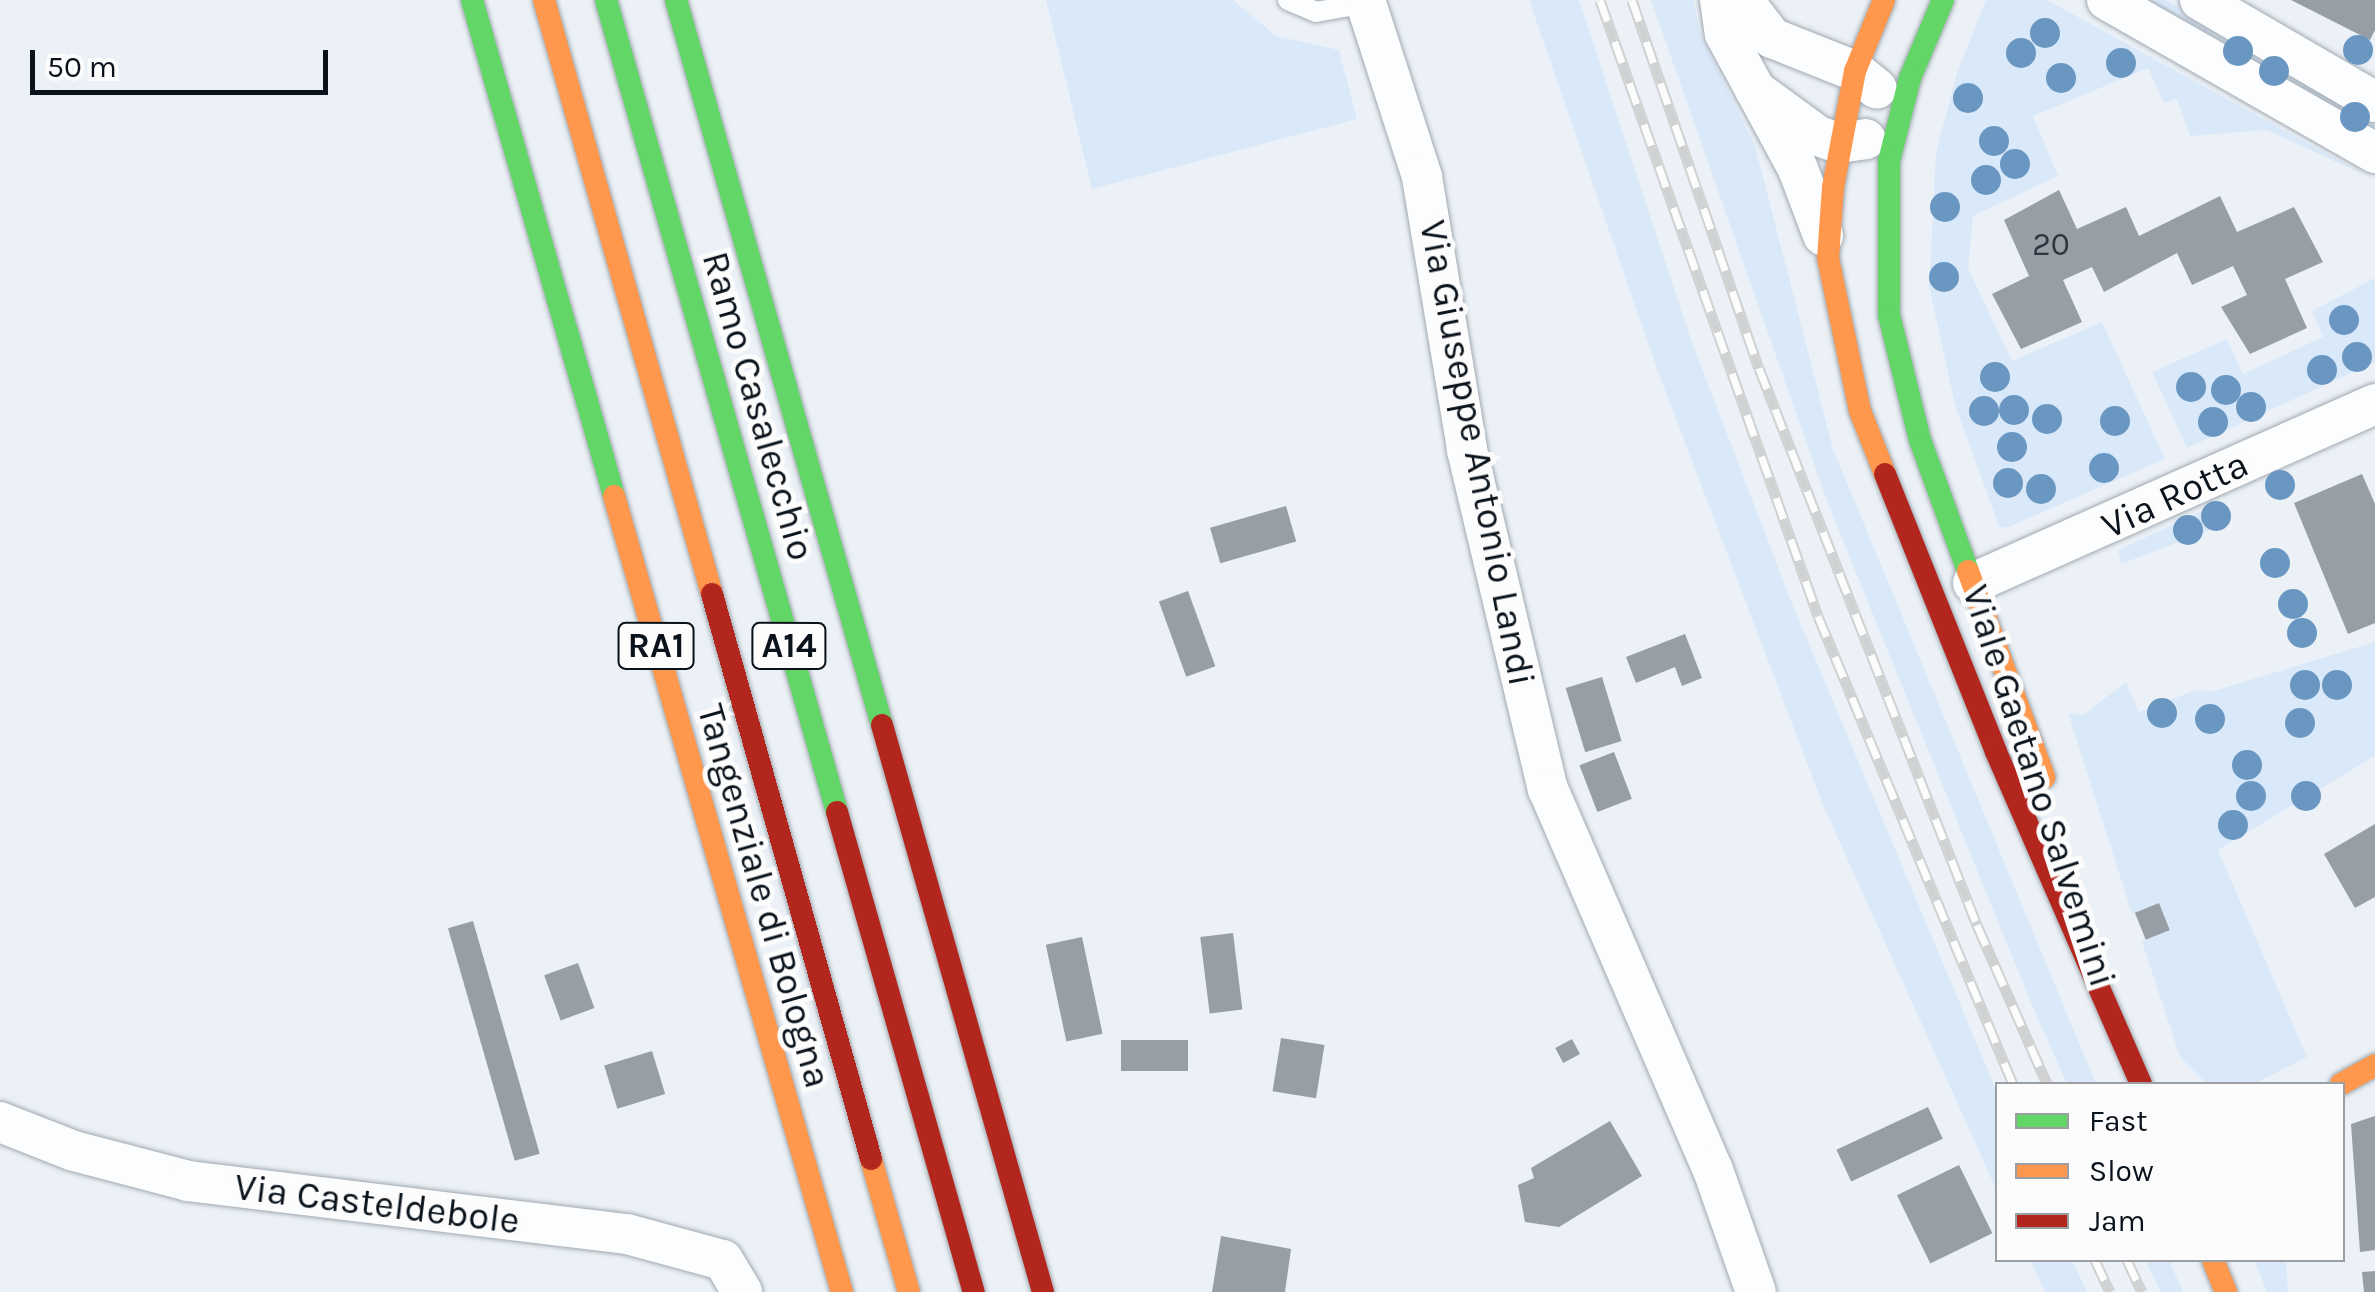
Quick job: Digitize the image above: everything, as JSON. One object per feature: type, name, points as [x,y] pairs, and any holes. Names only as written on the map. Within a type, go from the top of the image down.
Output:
[{"type":"main road","name":"Tangenziale di Bologna","points":[[472,0],[842,1292]]},
{"type":"main road","name":"A14","points":[[544,0],[910,1292]]},
{"type":"main road","name":"Ramo Casalecchio","points":[[606,0],[974,1292]]},
{"type":"main road","points":[[676,0],[1042,1292]]},
{"type":"main road","name":"Viale Gaetano Salvemini","points":[[1884,0],[1855,71],[1838,144],[1828,258],[1860,411],[2114,1015]]},
{"type":"main road","name":"Viale Gaetano Salvemini","points":[[1943,0],[1897,118],[1886,211],[1889,315],[1909,406],[2050,796]]},
{"type":"main road","name":"Viale Gaetano Salvemini","points":[[2066,849],[2114,1015]]},
{"type":"main road","points":[[2114,1015],[2140,1082]]},
{"type":"main road","points":[[2345,1082],[2375,1065]]},
{"type":"main road","points":[[2214,1262],[2226,1292]]},
{"type":"street","points":[[1720,0],[1725,34],[1754,90],[1783,116],[1838,144],[1867,139],[1897,118],[1855,71],[1772,38],[1744,0]]},
{"type":"street","points":[[2107,0],[2375,153]]},
{"type":"street","points":[[2200,0],[2375,102]]},
{"type":"street","name":"Via Giuseppe Antonio Landi","points":[[1366,2],[1422,177],[1468,450],[1548,789],[1714,1170],[1756,1292]]},
{"type":"street","name":"Viale Gaetano Salvemini","points":[[1754,90],[1798,169],[1828,258]]},
{"type":"street","name":"Via Rotta","points":[[1973,582],[2375,404]]},
{"type":"street","name":"Via Casteldebole","points":[[0,1122],[74,1151],[188,1181],[627,1234],[723,1260],[742,1292]]},
{"type":"lane","points":[[1288,0],[1316,12],[1366,2]]},
{"type":"shaded area","points":[[1046,0],[1233,0],[1276,36],[1339,50],[1357,119],[1092,189]]},
{"type":"shaded area","points":[[1529,0],[1579,0],[1690,337],[1791,601],[1995,1087],[1995,1187],[1823,805],[1657,369]]},
{"type":"shaded area","points":[[1651,0],[1693,0],[1701,35],[1755,146],[1833,449],[2095,1082],[2066,1082],[1828,504]]},
{"type":"shaded area","points":[[1986,0],[2047,0],[2369,177],[2267,130],[2190,136],[2177,99],[2164,103],[2148,68],[2033,116],[2058,176],[1973,216],[1968,268],[2012,361],[2102,322],[2165,459],[2006,528],[1999,526],[1955,405],[1929,286],[1936,153],[1957,73]]},
{"type":"shaded area","points":[[2140,0],[2166,0],[2375,119],[2375,135]]},
{"type":"shaded area","points":[[2375,278],[2375,362],[2187,448],[2152,372],[2227,339],[2243,374],[2323,337],[2312,311]]},
{"type":"shaded area","points":[[2215,505],[2223,525],[2121,564],[2118,550]]},
{"type":"shaded area","points":[[2375,642],[2375,756],[2218,850],[2307,1057],[2258,1082],[2205,1082],[2180,1057],[2142,942],[2170,929],[2159,903],[2132,914],[2068,713],[2083,715],[2126,682],[2139,712],[2196,690],[2214,691]]},
{"type":"shaded area","points":[[2031,1262],[2073,1262],[2087,1292],[2045,1292]]},
{"type":"shaded area","points":[[2146,1262],[2170,1262],[2183,1292],[2161,1292]]},
{"type":"shaded area","points":[[2255,1262],[2286,1262],[2288,1292],[2267,1292]]},
{"type":"building","points":[[2291,0],[2375,0],[2375,30],[2370,40]]},
{"type":"building","points":[[2059,190],[2077,229],[2126,207],[2139,236],[2220,196],[2237,232],[2294,207],[2323,262],[2285,279],[2307,328],[2250,354],[2221,307],[2247,295],[2233,266],[2192,285],[2177,253],[2104,292],[2092,267],[2063,280],[2082,322],[2021,349],[1992,294],[2029,276],[2004,220]]},
{"type":"building","points":[[2362,474],[2375,504],[2375,623],[2348,634],[2294,503]]},
{"type":"building","points":[[1286,506],[1296,542],[1220,563],[1210,528]]},
{"type":"building","points":[[1188,591],[1215,666],[1186,677],[1159,602]]},
{"type":"building","points":[[1685,634],[1702,678],[1682,686],[1675,667],[1636,683],[1626,657]]},
{"type":"building","points":[[1602,677],[1622,741],[1585,752],[1566,688]]},
{"type":"building","points":[[1614,752],[1632,799],[1597,812],[1579,765]]},
{"type":"building","points":[[2375,824],[2375,897],[2355,908],[2324,854]]},
{"type":"building","points":[[2159,903],[2170,930],[2146,940],[2135,913]]},
{"type":"building","points":[[473,921],[540,1154],[515,1161],[448,928]]},
{"type":"building","points":[[1233,933],[1242,1009],[1210,1013],[1200,937]]},
{"type":"building","points":[[1082,937],[1103,1034],[1066,1042],[1046,945]]},
{"type":"building","points":[[578,963],[594,1008],[561,1020],[544,975]]},
{"type":"building","points":[[1281,1038],[1324,1045],[1316,1098],[1273,1091]]},
{"type":"building","points":[[1572,1039],[1580,1054],[1563,1063],[1555,1048]]},
{"type":"building","points":[[1121,1040],[1188,1040],[1188,1071],[1121,1071]]},
{"type":"building","points":[[652,1051],[665,1094],[617,1109],[604,1066]]},
{"type":"building","points":[[1928,1107],[1943,1139],[1851,1181],[1836,1150]]},
{"type":"building","points":[[2375,1116],[2375,1250],[2360,1252],[2351,1124]]},
{"type":"building","points":[[1610,1121],[1642,1176],[1559,1227],[1525,1222],[1518,1185],[1534,1178],[1531,1168]]},
{"type":"building","points":[[1959,1165],[1992,1233],[1930,1264],[1897,1195]]},
{"type":"building","points":[[1221,1236],[1291,1249],[1285,1292],[1212,1292]]},
{"type":"building","points":[[2375,1271],[2375,1292],[2364,1292],[2362,1272]]},
{"type":"railway","points":[[1600,0],[1818,616],[2012,1082]]},
{"type":"railway","points":[[1632,0],[1759,368],[1977,925],[2046,1082]]},
{"type":"railway","points":[[2096,1262],[2110,1292]]},
{"type":"railway","points":[[2128,1262],[2142,1292]]},
{"type":"traffic: fast","points":[[472,0],[614,496]]},
{"type":"traffic: fast","points":[[606,0],[837,812]]},
{"type":"traffic: fast","points":[[676,0],[882,725]]},
{"type":"traffic: fast","points":[[1943,0],[1910,78],[1889,161],[1889,315],[1920,440],[1968,571]]},
{"type":"traffic: slow","points":[[544,0],[712,594]]},
{"type":"traffic: slow","points":[[1884,0],[1855,71],[1833,187],[1828,258],[1860,411],[1885,474]]},
{"type":"traffic: slow","points":[[614,496],[842,1292]]},
{"type":"traffic: slow","points":[[1968,571],[2044,777]]},
{"type":"traffic: slow","points":[[2345,1082],[2375,1065]]},
{"type":"traffic: slow","points":[[871,1159],[909,1292]]},
{"type":"traffic: slow","points":[[2214,1262],[2226,1292]]},
{"type":"traffic: jam","points":[[1885,474],[1996,752],[2140,1082]]},
{"type":"traffic: jam","points":[[712,594],[871,1159]]},
{"type":"traffic: jam","points":[[882,725],[1043,1292]]},
{"type":"traffic: jam","points":[[837,812],[974,1292]]}]
